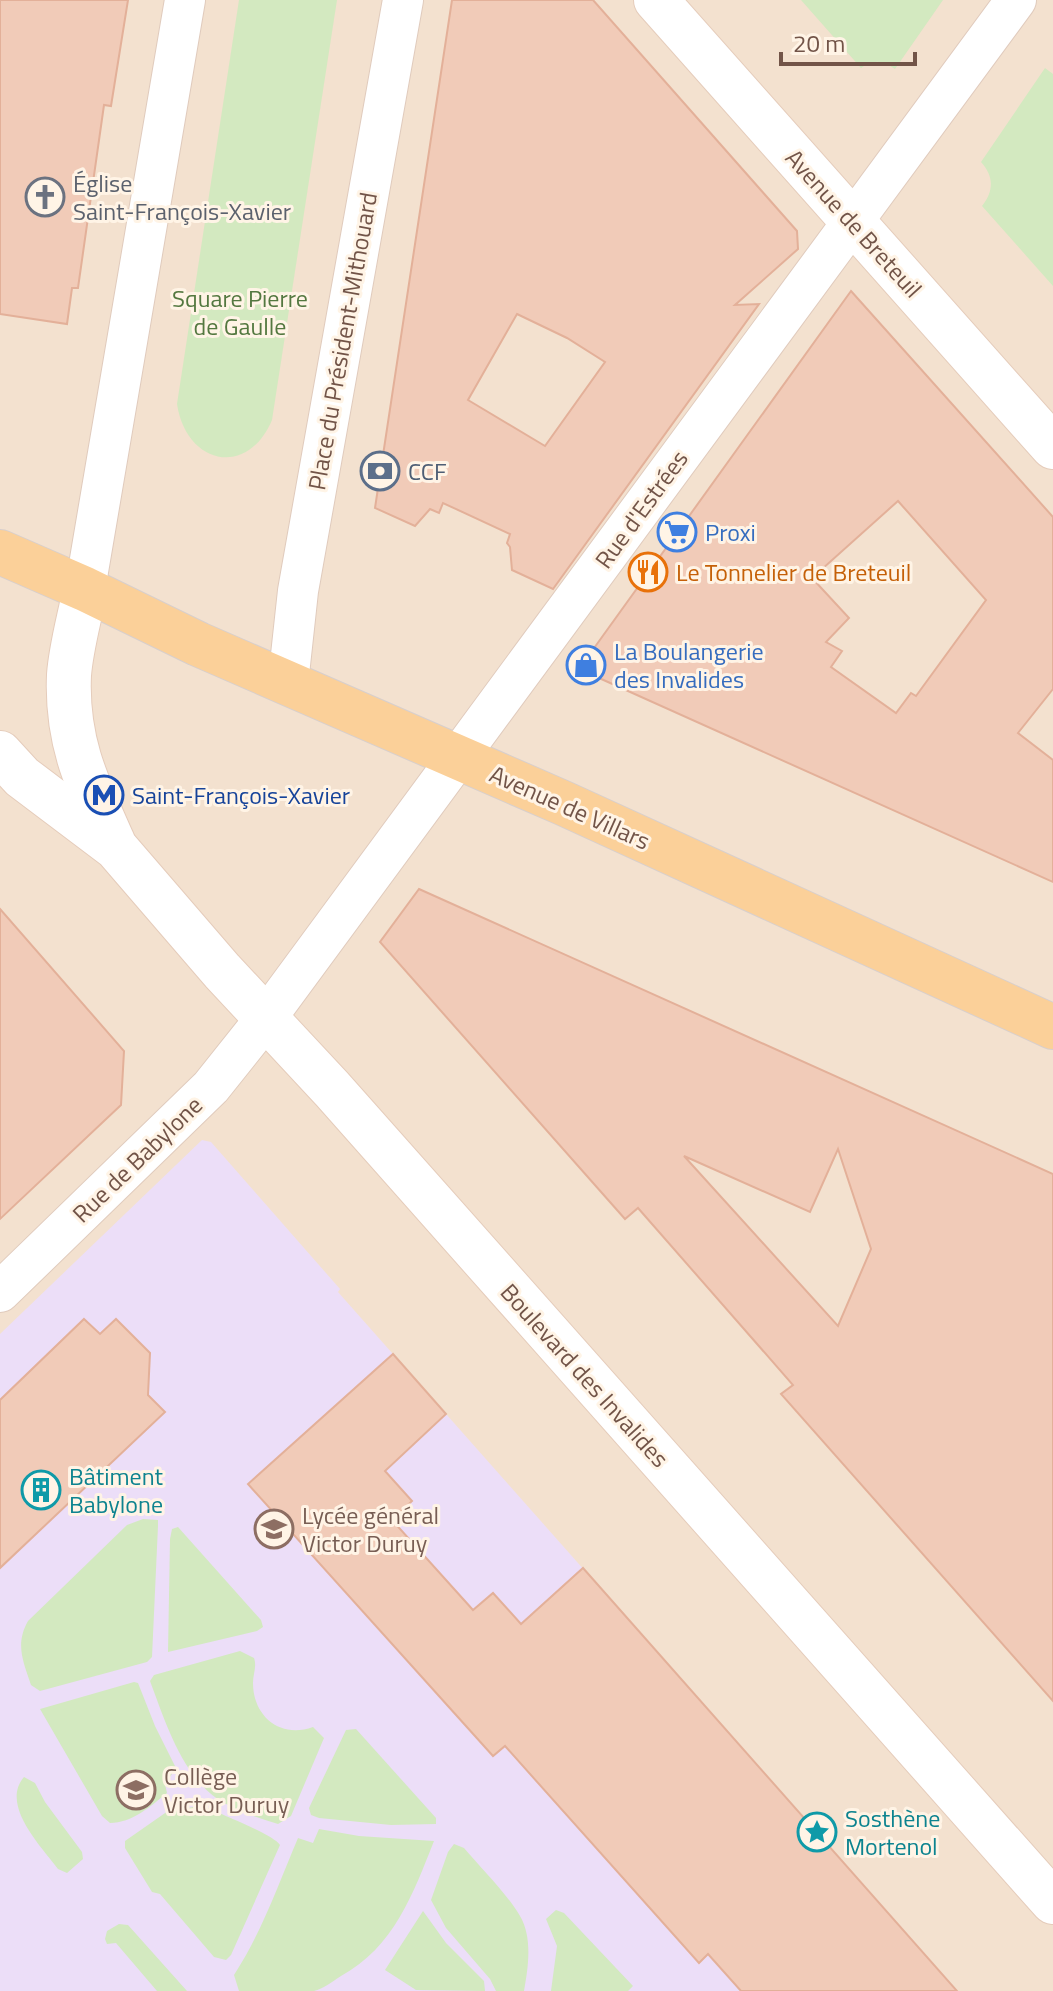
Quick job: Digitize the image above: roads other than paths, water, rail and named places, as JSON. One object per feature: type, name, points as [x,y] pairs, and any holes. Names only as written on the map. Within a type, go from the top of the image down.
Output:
[{"type":"main road","name":"Avenue de Breteuil","points":[[656,0],[1053,447]]},
{"type":"main road","points":[[0,552],[85,589]]},
{"type":"main road","name":"Avenue de Villars","points":[[85,589],[198,644],[458,757],[1053,1027]]},
{"type":"main road","name":"Boulevard des Invalides","points":[[85,589],[69,673],[71,724],[82,771],[116,848]]},
{"type":"main road","name":"Boulevard des Invalides","points":[[0,753],[22,777],[116,848],[1053,1902]]},
{"type":"street","points":[[85,589],[185,0]]},
{"type":"street","name":"Place du Président-Mithouard","points":[[288,683],[298,591],[403,0]]},
{"type":"street","name":"Rue d'Estrées","points":[[266,1018],[1016,0]]},
{"type":"street","name":"Rue de Babylone","points":[[0,1292],[211,1087],[266,1018]]},
{"type":"place","name":"Église Saint-François-Xavier","points":[[45,197]]},
{"type":"place","name":"CCF","points":[[380,471]]},
{"type":"place","name":"Proxi","points":[[677,532]]},
{"type":"place","name":"Le Tonnelier de Breteuil","points":[[648,572]]},
{"type":"place","name":"La Boulangerie des Invalides","points":[[586,665]]},
{"type":"place","name":"Saint-François-Xavier","points":[[104,795]]},
{"type":"place","name":"Bâtiment Babylone","points":[[41,1490]]},
{"type":"place","name":"Lycée général Victor Duruy","points":[[274,1529]]},
{"type":"place","name":"Collège Victor Duruy","points":[[136,1790]]},
{"type":"place","name":"Sosthène Mortenol","points":[[817,1832]]},
{"type":"park label","name":"Square Pierre de Gaulle","points":[[240,312]]}]
